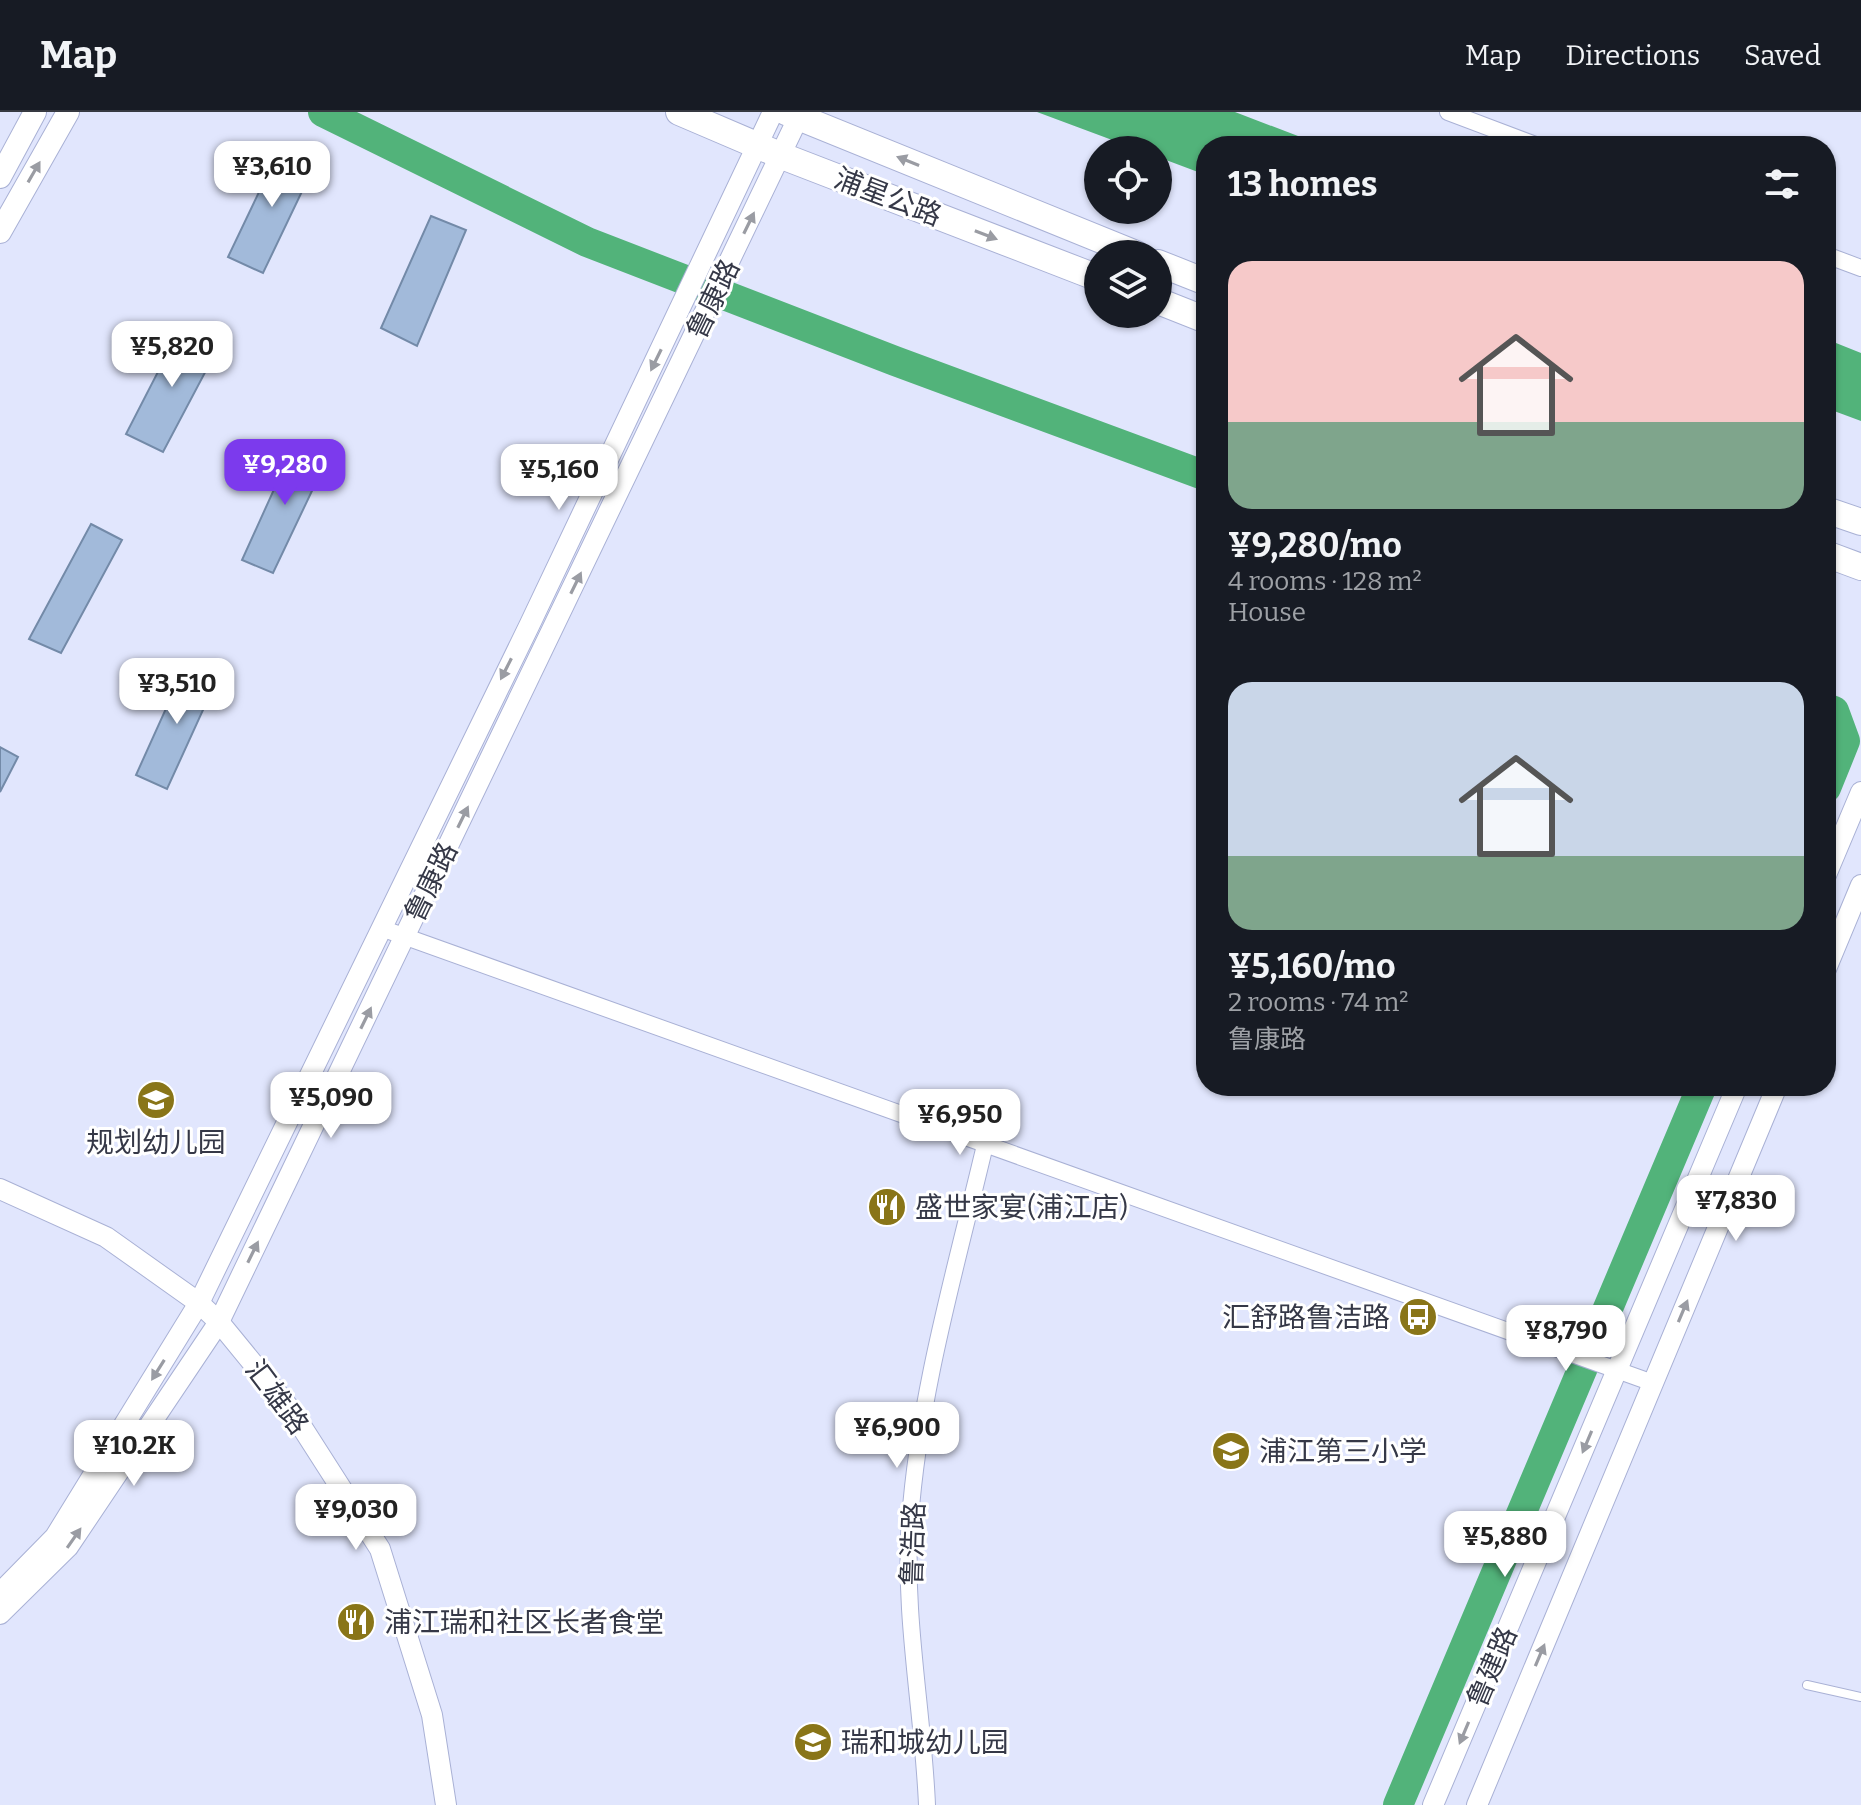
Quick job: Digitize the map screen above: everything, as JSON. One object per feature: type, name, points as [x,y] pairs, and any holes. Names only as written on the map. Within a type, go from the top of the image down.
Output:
[{"type":"main road","points":[[0,177],[35,112]]},
{"type":"main road","points":[[0,232],[68,112]]},
{"type":"main road","name":"浦星公路","points":[[679,112],[770,151],[1084,273]]},
{"type":"main road","name":"浦星公路","points":[[790,113],[1102,240]]},
{"type":"main road","points":[[1172,269],[1196,278]]},
{"type":"main road","points":[[1172,307],[1196,316]]},
{"type":"main road","points":[[1836,513],[1861,522]]},
{"type":"main road","points":[[1836,558],[1861,567]]},
{"type":"street","points":[[1448,112],[1512,136]]},
{"type":"street","name":"鲁康路","points":[[0,1593],[55,1537],[199,1303],[381,928],[790,113]]},
{"type":"street","name":"鲁康路","points":[[0,1614],[68,1547],[219,1322],[404,938],[770,151]]},
{"type":"street","points":[[1836,259],[1861,268]]},
{"type":"street","points":[[1836,851],[1861,792]]},
{"type":"street","points":[[1836,945],[1861,885]]},
{"type":"street","points":[[381,928],[1653,1383]]},
{"type":"street","name":"鲁建路","points":[[1433,1805],[1733,1096]]},
{"type":"street","name":"鲁建路","points":[[1477,1805],[1773,1096]]},
{"type":"street","name":"鲁浩路","points":[[927,1805],[924,1740],[911,1629],[910,1521],[926,1405],[985,1145]]},
{"type":"street","name":"汇雄路","points":[[0,1189],[106,1237],[199,1303],[219,1322],[291,1410],[380,1549],[432,1715],[446,1805]]},
{"type":"lane","points":[[1807,1685],[1861,1697]]},
{"type":"shaded area","points":[[1037,112],[1235,112],[1298,136],[1196,136],[1196,171],[1172,162],[1172,136],[1101,136]]},
{"type":"shaded area","points":[[1836,343],[1861,353],[1861,421],[1836,412]]},
{"type":"building","points":[[281,146],[317,160],[263,273],[228,257]]},
{"type":"building","points":[[431,216],[466,230],[417,346],[381,328]]},
{"type":"building","points":[[181,327],[219,346],[163,452],[126,434]]},
{"type":"building","points":[[296,441],[329,455],[273,573],[242,560]]},
{"type":"building","points":[[91,524],[122,540],[61,653],[29,639]]},
{"type":"building","points":[[187,662],[218,677],[167,789],[136,775]]},
{"type":"building","points":[[0,747],[18,757],[0,792]]},
{"type":"waterway","points":[[323,112],[587,242],[1196,472]]},
{"type":"waterway","points":[[1836,716],[1845,741],[1836,763]]},
{"type":"waterway","points":[[1398,1805],[1698,1096]]},
{"type":"place","name":"规划幼儿园","points":[[156,1100]]},
{"type":"place","name":"盛世家宴(浦江店)","points":[[887,1207]]},
{"type":"place","name":"汇舒路鲁洁路","points":[[1418,1317]]},
{"type":"place","name":"浦江第三小学","points":[[1231,1451]]},
{"type":"place","name":"浦江瑞和社区长者食堂","points":[[356,1622]]},
{"type":"place","name":"瑞和城幼儿园","points":[[813,1742]]}]
